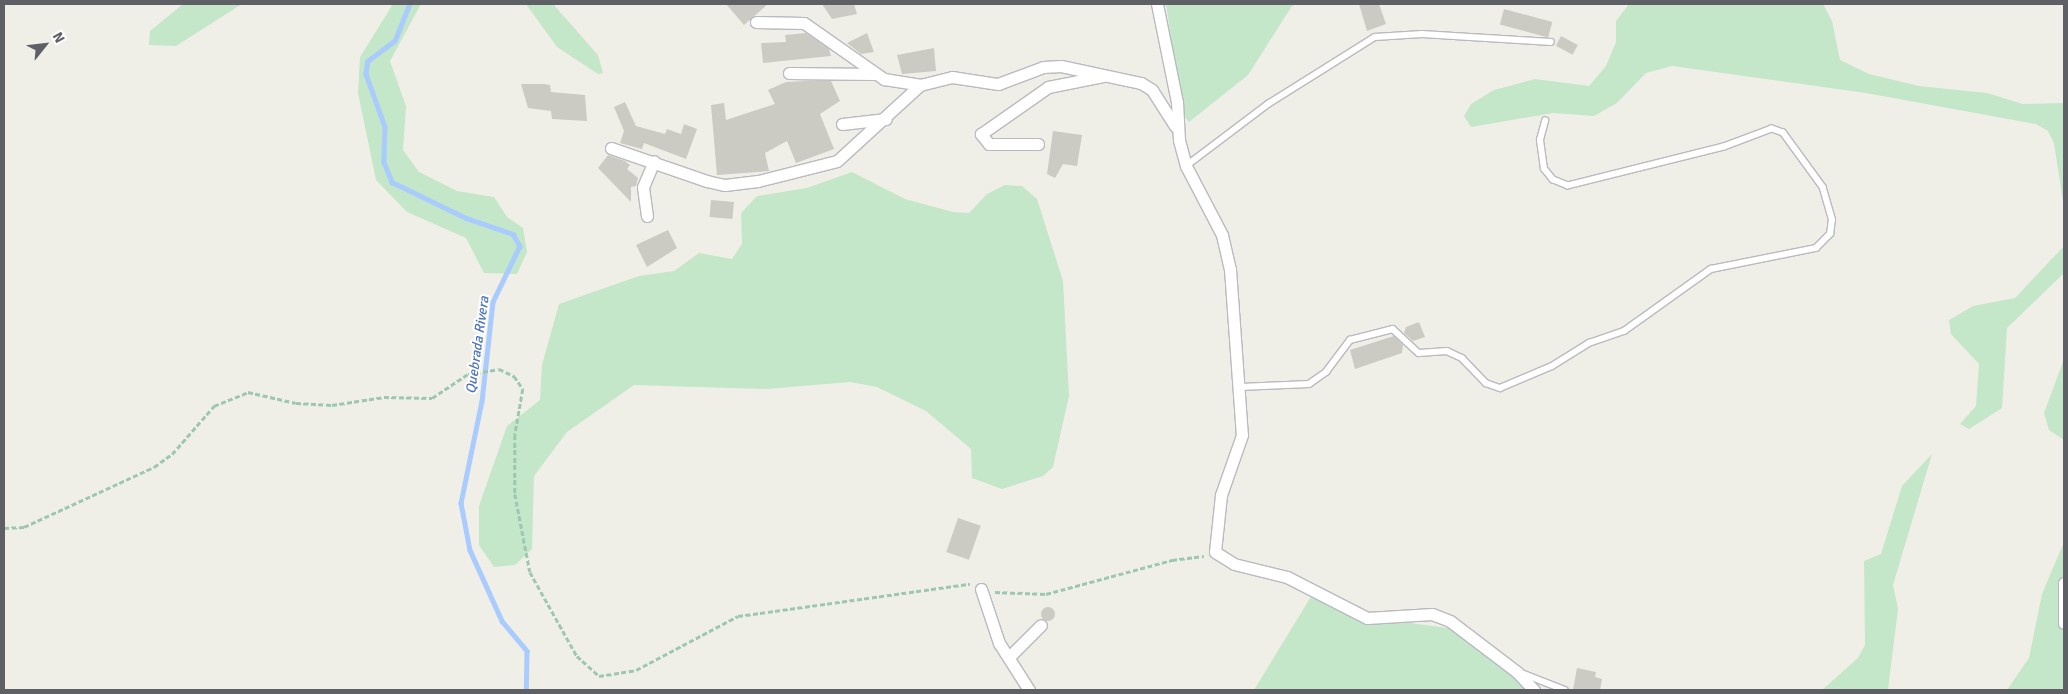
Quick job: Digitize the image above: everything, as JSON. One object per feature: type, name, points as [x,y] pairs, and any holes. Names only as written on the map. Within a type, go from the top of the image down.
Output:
[{"type":"street","points":[[1158,4],[1177,102],[1175,126]]},
{"type":"street","points":[[756,22],[804,23],[874,74],[899,85],[920,85],[952,77],[998,84],[1043,67],[1062,66],[1152,90],[1175,126],[1186,166],[1225,244],[1240,387],[1242,435],[1221,495],[1215,552],[1234,564],[1287,577],[1367,618],[1432,614],[1450,621],[1517,672],[1534,690]]},
{"type":"street","points":[[789,73],[874,74]]},
{"type":"street","points":[[1038,144],[989,144],[981,134],[1048,87],[1105,76]]},
{"type":"street","points":[[611,148],[725,185],[758,181],[837,161],[887,118],[920,85]]},
{"type":"street","points":[[842,124],[887,118]]},
{"type":"street","points":[[647,216],[643,187],[654,161]]},
{"type":"street","points":[[2064,583],[2061,599],[2064,623]]},
{"type":"street","points":[[981,589],[998,643],[1010,657],[1029,690]]},
{"type":"street","points":[[1010,657],[1042,625]]},
{"type":"lane","points":[[1186,166],[1268,104],[1375,37],[1422,34],[1551,42]]},
{"type":"lane","points":[[1240,387],[1309,384],[1326,372],[1350,340],[1393,329],[1419,353],[1447,351],[1462,358],[1486,383],[1500,388],[1552,366],[1589,343],[1624,331],[1711,269],[1816,248],[1830,234],[1832,220],[1823,188],[1783,133],[1772,129],[1724,147],[1568,186],[1553,180],[1544,169],[1540,140],[1545,121]]},
{"type":"lane","points":[[1517,672],[1538,676],[1565,690]]},
{"type":"path","points":[[4,528],[24,527],[154,467],[172,454],[214,406],[248,392],[332,405],[384,398],[432,398],[468,374],[499,369],[514,376],[523,389],[515,435],[515,494],[530,572],[577,656],[599,676],[636,670],[738,616],[793,606],[926,593],[966,582],[981,589],[1046,594],[1215,552]]},
{"type":"green space","points":[[183,4],[242,4],[176,46],[149,45],[150,31]]},
{"type":"green space","points":[[393,4],[421,4],[390,61],[406,106],[403,150],[419,172],[457,191],[494,197],[507,217],[523,228],[527,252],[517,274],[484,273],[466,238],[407,212],[376,180],[358,93],[360,57]]},
{"type":"green space","points":[[526,4],[553,4],[598,55],[603,73],[598,74],[557,47]]},
{"type":"green space","points":[[1166,4],[1298,4],[1292,6],[1248,75],[1189,122],[1182,114]]},
{"type":"green space","points":[[1629,4],[1823,4],[1832,21],[1840,60],[1869,74],[1919,86],[1987,93],[2023,104],[2064,103],[2064,208],[2054,143],[2048,131],[2036,124],[1866,93],[1672,66],[1646,73],[1617,103],[1594,116],[1553,113],[1471,127],[1464,116],[1471,104],[1494,90],[1535,79],[1589,86],[1606,66],[1616,42],[1616,21]]},
{"type":"green space","points":[[852,172],[905,199],[953,212],[969,213],[987,194],[1005,185],[1022,186],[1037,199],[1063,281],[1069,396],[1053,467],[1043,476],[1002,489],[972,478],[971,449],[926,411],[877,387],[850,382],[767,389],[634,385],[567,432],[534,476],[532,549],[515,565],[494,567],[479,545],[479,506],[507,426],[540,400],[542,365],[559,304],[639,276],[674,271],[699,253],[732,259],[742,244],[741,213],[757,196],[807,188]]},
{"type":"green space","points":[[2064,246],[2064,273],[2007,328],[2002,408],[1969,429],[1960,424],[1976,406],[1979,364],[1951,334],[1949,320],[1973,306],[2015,298]]},
{"type":"green space","points":[[2064,359],[2064,440],[2049,430],[2044,413]]},
{"type":"green space","points":[[1932,454],[1893,585],[1898,609],[1888,690],[1822,690],[1858,658],[1865,645],[1864,561],[1881,554],[1902,486]]},
{"type":"green space","points":[[2064,542],[2064,690],[2007,690],[2029,658],[2042,594]]},
{"type":"green space","points":[[1312,595],[1395,621],[1448,628],[1518,679],[1526,690],[1254,690]]},
{"type":"building","points":[[726,4],[768,4],[744,25]]},
{"type":"building","points":[[822,4],[854,4],[857,14],[832,19]]},
{"type":"building","points":[[1359,4],[1379,4],[1386,24],[1367,31]]},
{"type":"building","points":[[1504,9],[1552,22],[1548,37],[1500,24]]},
{"type":"building","points":[[806,33],[829,49],[831,56],[763,63],[761,43],[786,42],[785,35]]},
{"type":"building","points":[[867,33],[874,52],[861,54],[847,43]]},
{"type":"building","points":[[1561,36],[1578,45],[1573,55],[1556,46]]},
{"type":"building","points":[[934,48],[936,71],[902,74],[897,55]]},
{"type":"building","points":[[831,81],[840,101],[820,114],[834,149],[796,163],[787,141],[765,153],[769,171],[717,175],[711,105],[724,103],[726,120],[775,104],[768,90],[786,82]]},
{"type":"building","points":[[521,84],[550,85],[551,92],[585,95],[587,121],[552,119],[551,111],[528,108]]},
{"type":"building","points":[[625,102],[636,126],[665,134],[667,129],[681,134],[684,124],[697,129],[686,159],[644,143],[642,149],[620,143],[624,131],[614,107]]},
{"type":"building","points":[[1053,131],[1082,135],[1077,166],[1063,164],[1055,178],[1047,174]]},
{"type":"building","points":[[608,155],[625,161],[630,165],[627,169],[638,178],[636,186],[631,187],[631,202],[598,168]]},
{"type":"building","points":[[711,200],[734,202],[732,219],[710,217]]},
{"type":"building","points":[[668,230],[677,248],[647,267],[636,245]]},
{"type":"building","points":[[1419,322],[1425,337],[1413,341],[1404,333],[1406,327]]},
{"type":"building","points":[[1394,336],[1403,345],[1402,353],[1355,369],[1350,350]]},
{"type":"building","points":[[958,518],[981,526],[969,560],[946,552]]},
{"type":"building","points":[[1048,607],[1053,609],[1055,614],[1053,619],[1048,621],[1043,619],[1041,614],[1043,609]]},
{"type":"building","points":[[1577,668],[1596,672],[1595,677],[1602,679],[1600,690],[1573,690]]},
{"type":"waterway","name":"Quebrada Rivera","points":[[410,4],[395,41],[368,61],[366,74],[385,127],[384,162],[392,182],[466,218],[513,234],[520,246],[493,302],[482,401],[461,503],[470,550],[502,621],[527,651],[526,690]]}]
